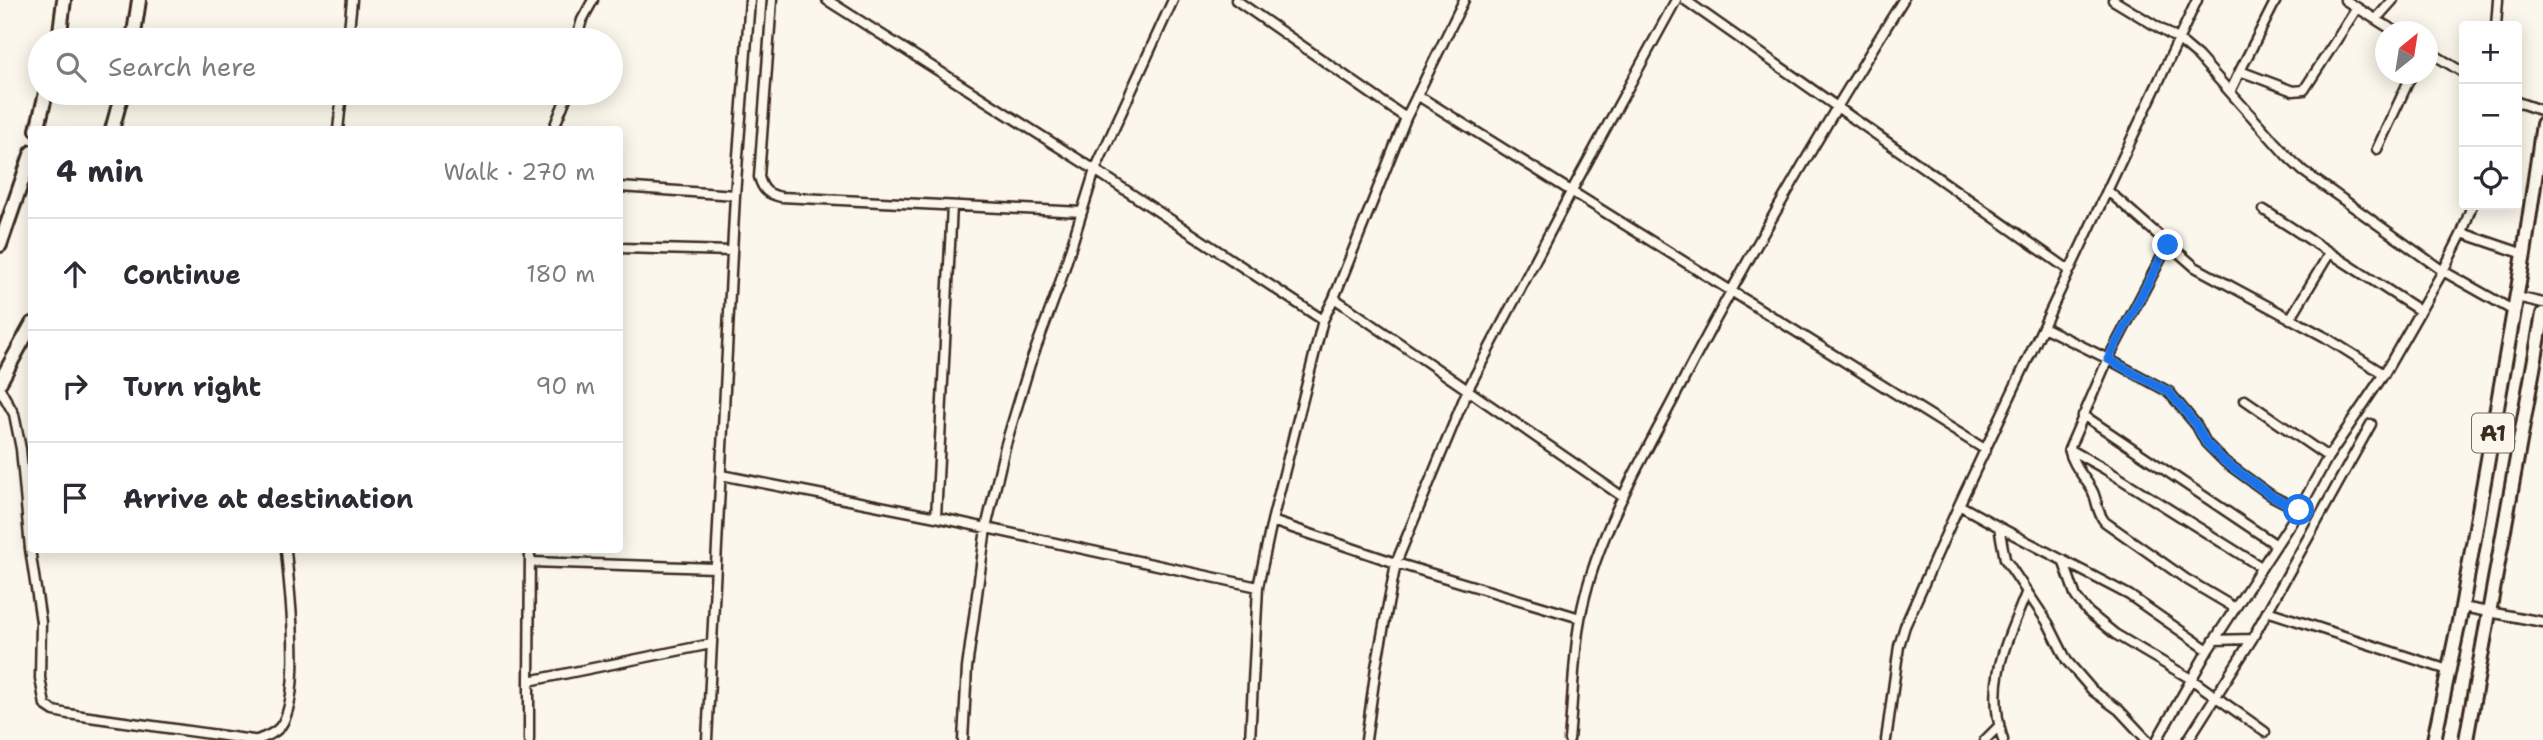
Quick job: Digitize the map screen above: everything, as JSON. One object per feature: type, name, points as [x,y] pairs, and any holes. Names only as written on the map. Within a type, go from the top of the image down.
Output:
[{"type":"main road","points":[[60,28],[64,0]]},
{"type":"main road","points":[[135,28],[139,0]]},
{"type":"main road","points":[[38,126],[43,105]]},
{"type":"main road","points":[[113,126],[119,105]]},
{"type":"main road","name":"A1","points":[[2434,740],[2462,607],[2524,254],[2543,124]]},
{"type":"main road","points":[[1,242],[28,164]]},
{"type":"main road","name":"A1","points":[[2466,740],[2543,314]]},
{"type":"main road","points":[[0,382],[28,331]]},
{"type":"street","points":[[349,28],[352,0]]},
{"type":"street","points":[[580,28],[593,0]]},
{"type":"street","points":[[707,740],[735,195],[750,0]]},
{"type":"street","points":[[772,0],[759,177],[762,188],[769,194],[781,197],[1082,212]]},
{"type":"street","points":[[827,0],[1095,170],[1323,320]]},
{"type":"street","points":[[963,740],[967,668],[986,528],[1005,447],[1095,170],[1173,0]]},
{"type":"street","points":[[1236,0],[1406,118]]},
{"type":"street","points":[[1250,740],[1258,586],[1323,320],[1406,118],[1464,0]]},
{"type":"street","points":[[1366,740],[1376,667],[1396,563],[1468,389],[1676,0]]},
{"type":"street","points":[[1685,0],[2069,270]]},
{"type":"street","points":[[1569,740],[1580,618],[1594,568],[1623,496],[1730,290],[1835,107],[1903,0]]},
{"type":"street","points":[[2113,0],[2179,40],[2207,64],[2294,163],[2443,271],[2514,311]]},
{"type":"street","points":[[1886,740],[1899,646],[1959,505],[2197,0]]},
{"type":"street","points":[[2230,92],[2276,0]]},
{"type":"street","points":[[2345,0],[2379,21]]},
{"type":"street","points":[[2376,19],[2393,0]]},
{"type":"street","points":[[2496,21],[2498,0]]},
{"type":"street","points":[[2240,71],[2293,91],[2304,90],[2357,8]]},
{"type":"street","points":[[2438,58],[2459,70]]},
{"type":"street","points":[[2377,149],[2408,84]]},
{"type":"street","points":[[1417,95],[1986,450]]},
{"type":"street","points":[[2522,104],[2543,111]]},
{"type":"street","points":[[338,126],[341,105]]},
{"type":"street","points":[[555,126],[563,105]]},
{"type":"street","points":[[623,187],[735,195]]},
{"type":"street","points":[[2108,191],[2168,245],[2215,280],[2325,337],[2384,374]]},
{"type":"street","points":[[936,517],[952,206]]},
{"type":"street","points":[[2264,210],[2420,311]]},
{"type":"street","points":[[2157,740],[2214,640],[2299,510],[2328,457],[2384,374],[2443,271],[2470,210]]},
{"type":"street","points":[[2462,233],[2524,254]]},
{"type":"street","points":[[2168,245],[2108,359],[2069,449],[2074,465],[2092,492],[2099,515],[2105,522],[2186,579],[2235,608]]},
{"type":"street","points":[[623,247],[732,251]]},
{"type":"street","points":[[2290,319],[2329,254]]},
{"type":"street","points":[[2516,297],[2543,303]]},
{"type":"street","points":[[1334,298],[1623,496]]},
{"type":"street","points":[[2043,327],[2169,392],[2197,426],[2206,443],[2225,462],[2272,496],[2299,510]]},
{"type":"street","points":[[0,389],[14,414],[21,449],[28,527]]},
{"type":"street","points":[[2245,400],[2328,457]]},
{"type":"street","points":[[2083,415],[2275,544]]},
{"type":"street","points":[[2188,740],[2252,639],[2371,425]]},
{"type":"street","points":[[2069,449],[2261,567]]},
{"type":"street","points":[[721,475],[936,517],[1258,586]]},
{"type":"street","points":[[1959,505],[2129,595],[2208,650]]},
{"type":"street","points":[[1272,522],[1396,563],[1580,618]]},
{"type":"street","points":[[1999,527],[2005,559],[2048,623],[2067,661],[2093,691],[2119,710],[2147,740]]},
{"type":"street","points":[[31,553],[41,622],[40,678],[45,705],[54,711],[68,714],[255,740],[268,736],[280,726],[292,690],[286,553]]},
{"type":"street","points":[[529,740],[530,553]]},
{"type":"street","points":[[2063,560],[2076,597],[2088,612],[2115,634],[2191,679],[2265,732]]},
{"type":"street","points":[[531,562],[715,568]]},
{"type":"street","points":[[2003,740],[1995,696],[2000,658],[2027,591]]},
{"type":"street","points":[[2462,607],[2543,622]]},
{"type":"street","points":[[2267,611],[2448,670]]},
{"type":"street","points":[[2214,640],[2252,639]]},
{"type":"street","points":[[529,681],[711,645]]},
{"type":"street","points":[[1985,740],[1999,726]]},
{"type":"route","points":[[2168,245],[2108,359],[2169,392],[2197,426],[2206,443],[2225,462],[2272,496],[2299,510]]}]
